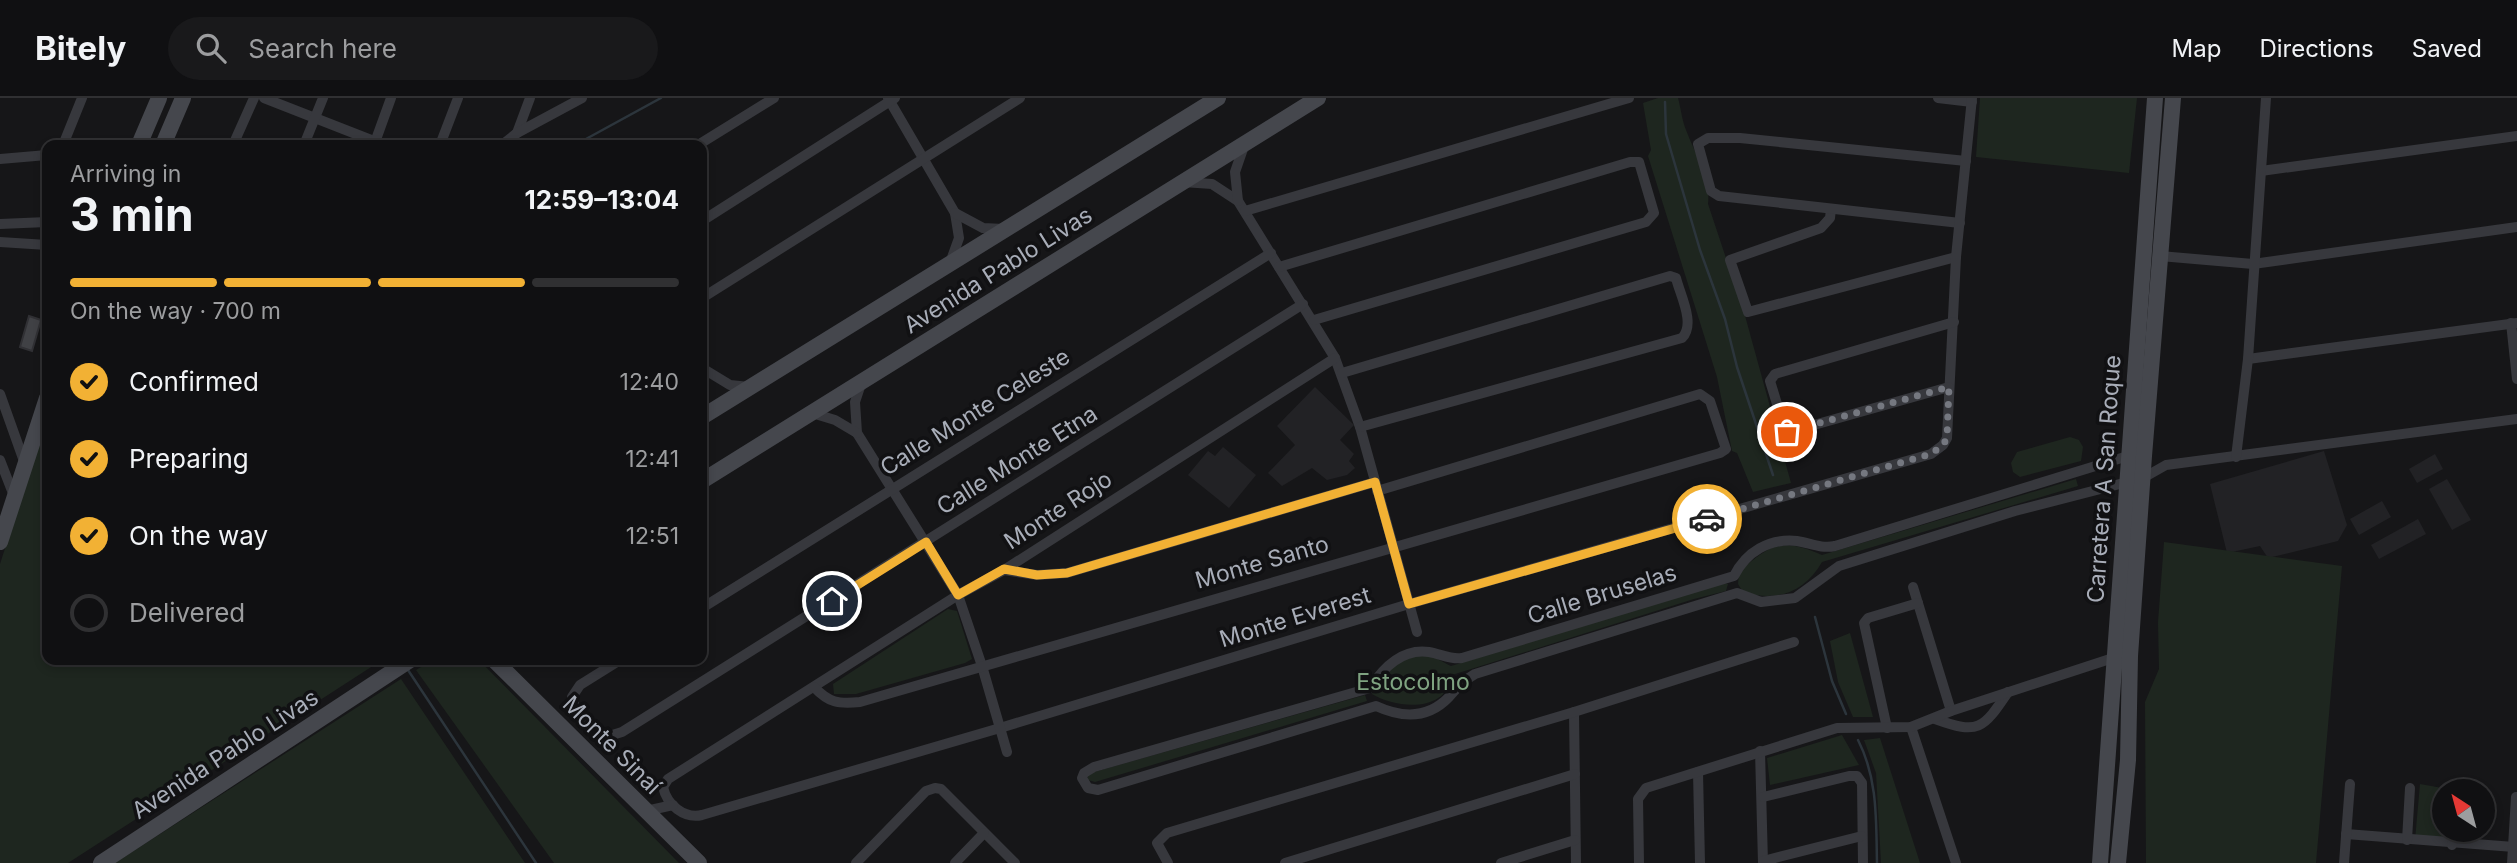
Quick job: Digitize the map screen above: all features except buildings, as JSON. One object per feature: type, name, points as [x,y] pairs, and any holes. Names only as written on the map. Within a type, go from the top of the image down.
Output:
[{"type":"main road","points":[[141,140],[159,98]]},
{"type":"main road","points":[[165,140],[183,98]]},
{"type":"main road","name":"Avenida Pablo Livas","points":[[707,413],[1218,98]]},
{"type":"main road","name":"Avenida Pablo Livas","points":[[707,478],[1318,98]]},
{"type":"main road","name":"Carretera A San Roque","points":[[2100,863],[2155,98]]},
{"type":"main road","name":"Carretera A San Roque","points":[[2118,863],[2128,760],[2130,656],[2143,478],[2174,98]]},
{"type":"main road","points":[[0,542],[42,413]]},
{"type":"main road","name":"Avenida Pablo Livas","points":[[101,863],[402,665]]},
{"type":"main road","name":"Monte Sinaí","points":[[499,665],[699,863]]},
{"type":"main road","points":[[2104,801],[2117,768],[2128,760],[2120,752],[2115,725],[2110,716]]},
{"type":"street","points":[[66,140],[82,98]]},
{"type":"street","points":[[235,140],[254,98]]},
{"type":"street","points":[[264,98],[368,140]]},
{"type":"street","points":[[306,140],[323,98]]},
{"type":"street","points":[[379,140],[391,98]]},
{"type":"street","points":[[442,140],[458,98]]},
{"type":"street","points":[[517,134],[530,98]]},
{"type":"street","points":[[509,140],[582,98]]},
{"type":"street","points":[[706,140],[774,98]]},
{"type":"street","points":[[707,295],[1020,98]]},
{"type":"street","points":[[1245,211],[1629,98]]},
{"type":"street","points":[[1938,98],[1972,100],[1956,257],[1954,322],[1949,387],[1789,432],[1785,430],[1770,381],[1776,374],[1954,322]]},
{"type":"street","points":[[2236,457],[2248,359],[2266,98]]},
{"type":"street","points":[[707,218],[891,99],[955,213],[959,238],[950,263]]},
{"type":"street","points":[[2261,172],[2517,136]]},
{"type":"street","points":[[1960,223],[1718,196],[1711,191],[1698,144],[1708,138],[1740,138],[1966,160]]},
{"type":"street","points":[[1238,201],[1235,172],[1246,141]]},
{"type":"street","points":[[0,159],[42,155]]},
{"type":"street","points":[[1279,267],[1630,162],[1639,162],[1654,213],[1646,222],[1314,320]]},
{"type":"street","points":[[1183,182],[1212,184],[1238,201],[1314,320],[1335,358],[1360,427],[1417,632]]},
{"type":"street","points":[[1831,209],[1830,218],[1821,228],[1729,262],[1746,310],[1751,313],[1956,257]]},
{"type":"street","points":[[955,213],[983,228],[1006,229]]},
{"type":"street","points":[[0,224],[42,222]]},
{"type":"street","points":[[2160,256],[2253,264],[2517,227]]},
{"type":"street","points":[[0,242],[42,245]]},
{"type":"street","name":"Calle Monte Celeste","points":[[707,605],[1271,253]]},
{"type":"street","points":[[1342,373],[1670,276],[1676,278],[1689,329],[1682,338],[1360,427]]},
{"type":"street","name":"Calle Monte Etna","points":[[612,665],[580,685],[572,697],[578,712],[596,730],[609,736],[622,732],[1303,304]]},
{"type":"street","points":[[2248,359],[2514,323],[2517,379]]},
{"type":"street","name":"Monte Rojo","points":[[673,805],[663,787],[668,779],[1335,358]]},
{"type":"street","points":[[707,371],[730,385],[749,387]]},
{"type":"street","points":[[861,383],[855,402],[857,433],[958,595],[1007,752]]},
{"type":"street","name":"Monte Everest","points":[[673,805],[690,816],[1000,728],[1409,604],[1931,454],[1943,445],[1947,438],[1949,387]]},
{"type":"street","points":[[0,394],[25,464]]},
{"type":"street","name":"Monte Santo","points":[[814,687],[826,699],[835,703],[860,702],[1720,453],[1726,449],[1710,401],[1700,394],[1376,487]]},
{"type":"street","points":[[812,413],[835,420],[857,433]]},
{"type":"street","points":[[2128,456],[1835,546],[1821,548],[1786,541],[1763,546],[1745,557],[1734,576],[1737,593],[1760,602],[1795,598],[1839,566],[2015,510],[2143,478],[2166,465],[2517,419]]},
{"type":"street","points":[[0,460],[15,498]]},
{"type":"street","points":[[2102,464],[2107,485]]},
{"type":"street","points":[[1004,569],[1037,575],[1067,573],[1376,487]]},
{"type":"street","name":"Calle Bruselas","points":[[1370,688],[1388,666],[1410,654],[1422,652],[1462,658],[1734,576]]},
{"type":"street","points":[[1913,587],[1951,711]]},
{"type":"street","name":"Calle Bruselas","points":[[1376,706],[1404,715],[1425,713],[1442,703],[1463,681],[1475,674],[1737,593]]},
{"type":"street","points":[[1887,728],[1864,623],[1868,618],[1918,603]]},
{"type":"street","points":[[1168,863],[1158,846],[1159,839],[1167,833],[1574,712],[1794,642]]},
{"type":"street","points":[[1639,863],[1638,799],[1646,788],[1837,728],[1911,727],[1951,711],[2113,658]]},
{"type":"street","points":[[1370,688],[1376,706],[1098,790],[1088,788],[1082,778],[1094,767],[1370,688]]},
{"type":"street","points":[[1935,719],[1964,730],[1989,722],[2008,692]]},
{"type":"street","points":[[1574,712],[1576,863]]},
{"type":"street","points":[[1911,727],[1956,863]]},
{"type":"street","points":[[1760,751],[1763,862],[1862,836]]},
{"type":"street","points":[[1698,772],[1700,863]]},
{"type":"street","points":[[1285,863],[1575,774]]},
{"type":"street","points":[[1763,797],[1857,776],[1862,783],[1863,863]]},
{"type":"street","points":[[2344,863],[2350,784]]},
{"type":"street","points":[[856,863],[926,791],[934,788],[942,789],[1014,863]]},
{"type":"street","points":[[2407,840],[2410,788]]},
{"type":"street","points":[[2512,863],[2516,797]]},
{"type":"street","points":[[646,811],[673,805]]},
{"type":"street","points":[[954,863],[984,833]]},
{"type":"street","points":[[2346,835],[2452,845],[2514,847]]},
{"type":"street","points":[[1501,863],[1576,840]]},
{"type":"shaded area","points":[[1315,387],[1354,425],[1340,440],[1354,454],[1349,461],[1355,468],[1347,475],[1327,480],[1312,468],[1282,486],[1268,473],[1295,445],[1277,426]]},
{"type":"shaded area","points":[[1223,447],[1256,475],[1229,508],[1188,475],[1208,451],[1215,456]]},
{"type":"shaded area","points":[[2324,451],[2347,525],[2338,541],[2268,558],[2260,546],[2227,553],[2210,484]]},
{"type":"shaded area","points":[[2435,454],[2443,469],[2417,483],[2409,469]]},
{"type":"shaded area","points":[[2447,479],[2471,520],[2452,530],[2429,489]]},
{"type":"shaded area","points":[[2382,501],[2391,517],[2359,535],[2350,519]]},
{"type":"shaded area","points":[[2418,519],[2426,534],[2379,559],[2371,545]]},
{"type":"green space","points":[[1658,98],[1678,98],[1685,126],[1705,175],[1708,204],[1744,312],[1791,483],[1753,492],[1737,453],[1732,451],[1717,377],[1648,156],[1651,150],[1643,103]]},
{"type":"green space","points":[[1980,98],[2137,98],[2129,173],[1976,157]]},
{"type":"green space","points":[[42,434],[42,665],[374,665],[68,863],[0,863],[0,564]]},
{"type":"green space","points":[[2070,437],[2079,440],[2083,447],[2081,461],[2020,477],[2013,472],[2011,463],[2017,452]]},
{"type":"green space","points":[[2076,479],[2078,486],[1822,562],[1807,581],[1788,592],[1755,595],[1743,592],[1738,584],[1739,572],[1769,549],[1778,546],[1797,546],[1822,555]]},
{"type":"green space","points":[[2164,542],[2342,566],[2316,863],[2146,863],[2145,702],[2159,669],[2158,622]]},
{"type":"green space","name":"Estocolmo","points":[[1728,584],[1726,591],[1452,675],[1441,696],[1431,702],[1407,705],[1372,694],[1385,673],[1409,658],[1428,655],[1451,666]]},
{"type":"green space","points":[[948,609],[957,611],[972,659],[856,694],[834,694],[833,684]]},
{"type":"green space","points":[[1850,633],[1873,717],[1853,717],[1838,682],[1830,641]]},
{"type":"green space","points":[[424,665],[484,665],[679,863],[554,863],[416,670]]},
{"type":"green space","points":[[401,679],[525,863],[115,863]]},
{"type":"green space","points":[[1365,695],[1367,701],[1095,782],[1088,780],[1087,774]]},
{"type":"green space","points":[[1842,735],[1859,765],[1770,785],[1767,758]]},
{"type":"green space","points":[[1880,738],[1920,863],[1881,863],[1876,773],[1864,740]]},
{"type":"green space","points":[[2420,784],[2432,786],[2432,839],[2415,840]]},
{"type":"waterway","points":[[584,140],[661,98]]},
{"type":"waterway","points":[[1665,102],[1666,134],[1700,250],[1725,319],[1737,367],[1773,475]]},
{"type":"waterway","points":[[1815,617],[1832,681],[1846,714]]},
{"type":"waterway","points":[[408,670],[536,863]]},
{"type":"waterway","points":[[1858,740],[1873,785],[1877,863]]},
{"type":"way so far","points":[[1707,519],[1931,454],[1943,445],[1947,438],[1949,387],[1787,432]]},
{"type":"route","points":[[832,601],[926,542],[958,595],[1004,569],[1037,575],[1067,573],[1375,482],[1409,604],[1707,519]]}]
